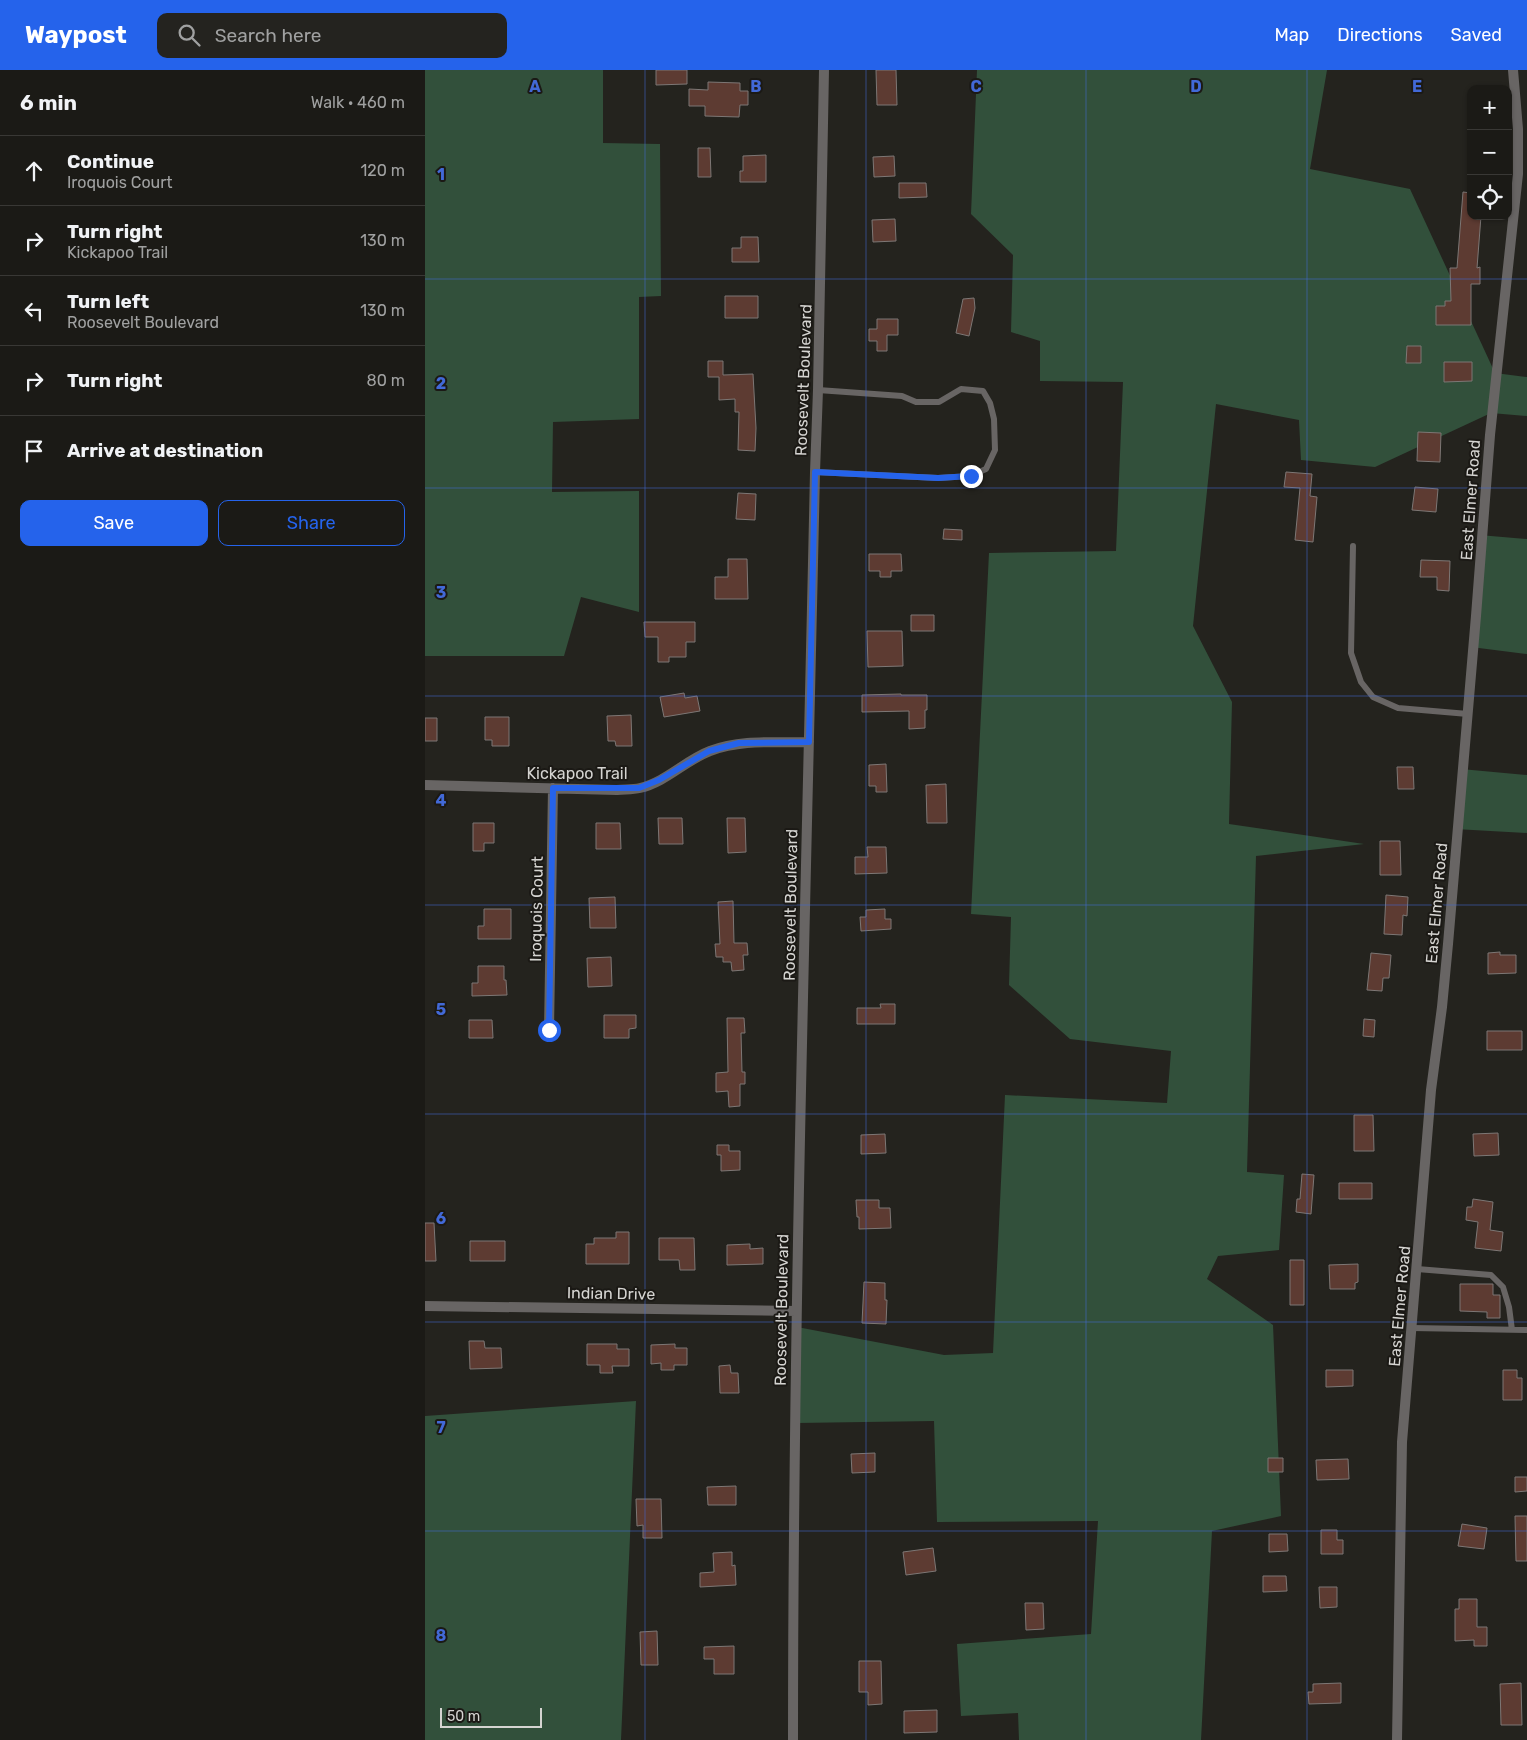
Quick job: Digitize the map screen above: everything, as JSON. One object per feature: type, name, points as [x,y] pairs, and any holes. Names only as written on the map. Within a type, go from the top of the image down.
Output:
[{"type":"street","name":"Roosevelt Boulevard","points":[[793,1740],[796,1311],[824,70]]},
{"type":"street","name":"East Elmer Road","points":[[1397,1740],[1402,1442],[1431,1090],[1442,1007],[1490,435],[1518,174],[1518,129],[1513,70]]},
{"type":"street","name":"Kickapoo Trail","points":[[425,785],[639,788],[659,780],[709,751],[739,743],[809,742]]},
{"type":"street","name":"Iroquois Court","points":[[549,1030],[553,788]]},
{"type":"street","name":"Indian Drive","points":[[425,1306],[796,1311]]},
{"type":"lane","points":[[815,472],[938,478],[971,476],[986,469],[995,450],[994,419],[991,403],[983,391],[961,389],[939,402],[915,402],[902,396],[818,390]]},
{"type":"lane","points":[[1353,546],[1351,653],[1361,682],[1373,697],[1397,708],[1467,714]]},
{"type":"lane","points":[[1417,1269],[1491,1275],[1503,1287],[1509,1307],[1512,1330]]},
{"type":"lane","points":[[1412,1328],[1527,1330]]},
{"type":"green space","points":[[425,70],[603,70],[603,143],[660,144],[661,296],[639,297],[639,419],[553,422],[552,492],[639,491],[639,612],[581,597],[564,656],[425,656]]},
{"type":"green space","points":[[977,70],[1327,70],[1310,169],[1410,189],[1495,373],[1527,377],[1527,416],[1491,413],[1375,467],[1301,460],[1299,420],[1216,404],[1193,626],[1232,702],[1229,824],[1364,844],[1256,856],[1247,1172],[1284,1175],[1279,1250],[1218,1256],[1207,1279],[1273,1325],[1281,1516],[1212,1531],[1201,1740],[1019,1740],[1018,1713],[961,1716],[957,1644],[1091,1634],[1098,1521],[937,1522],[934,1421],[796,1423],[797,1327],[944,1355],[993,1353],[1005,1095],[1167,1103],[1171,1051],[1070,1039],[1009,985],[1011,917],[971,914],[989,553],[1116,551],[1123,382],[1040,381],[1040,341],[1011,332],[1013,255],[971,214]]},
{"type":"green space","points":[[1479,535],[1527,539],[1527,654],[1471,647]]},
{"type":"green space","points":[[1461,769],[1527,775],[1527,833],[1455,829]]},
{"type":"green space","points":[[636,1401],[621,1740],[425,1740],[425,1416]]},
{"type":"building","points":[[656,70],[687,70],[687,84],[656,85]]},
{"type":"building","points":[[876,70],[896,70],[897,105],[877,105]]},
{"type":"building","points":[[708,82],[740,83],[740,91],[748,91],[748,105],[740,105],[739,117],[705,116],[705,106],[689,106],[689,89],[708,90]]},
{"type":"building","points":[[698,148],[710,148],[711,177],[698,177]]},
{"type":"building","points":[[766,155],[766,182],[740,182],[740,171],[743,171],[743,156]]},
{"type":"building","points":[[894,156],[895,176],[874,177],[873,157]]},
{"type":"building","points":[[899,183],[926,183],[927,197],[899,198]]},
{"type":"building","points":[[1463,192],[1467,192],[1467,220],[1481,220],[1477,268],[1480,267],[1480,284],[1471,284],[1471,325],[1436,325],[1436,306],[1445,306],[1445,301],[1451,301],[1450,268],[1457,268]]},
{"type":"building","points":[[895,219],[896,241],[873,242],[872,220]]},
{"type":"building","points":[[741,237],[758,237],[759,262],[732,262],[732,248],[741,248]]},
{"type":"building","points":[[725,296],[758,296],[758,318],[725,318]]},
{"type":"building","points":[[974,298],[975,308],[969,336],[956,333],[963,299]]},
{"type":"building","points":[[877,319],[898,319],[898,335],[887,335],[887,351],[877,351],[877,341],[869,341],[869,329],[877,329]]},
{"type":"building","points":[[1407,346],[1421,346],[1421,363],[1406,363]]},
{"type":"building","points":[[708,361],[723,361],[723,375],[753,374],[756,428],[755,451],[738,450],[739,412],[735,412],[735,399],[719,400],[719,377],[708,377]]},
{"type":"building","points":[[1444,362],[1472,362],[1472,381],[1444,382]]},
{"type":"building","points":[[1418,432],[1441,433],[1440,462],[1417,461]]},
{"type":"building","points":[[1286,472],[1312,474],[1310,496],[1317,497],[1313,542],[1295,540],[1300,488],[1284,487]]},
{"type":"building","points":[[1415,487],[1438,489],[1436,512],[1412,510]]},
{"type":"building","points":[[738,493],[756,494],[755,520],[736,519]]},
{"type":"building","points":[[944,529],[962,530],[962,540],[943,539]]},
{"type":"building","points":[[869,554],[901,554],[902,571],[891,571],[891,577],[880,577],[880,571],[869,571]]},
{"type":"building","points":[[728,559],[747,559],[748,599],[715,599],[715,577],[728,577]]},
{"type":"building","points":[[1421,560],[1450,561],[1449,591],[1437,590],[1437,577],[1420,577]]},
{"type":"building","points":[[911,615],[934,615],[934,631],[911,631]]},
{"type":"building","points":[[644,622],[695,622],[695,642],[686,642],[686,657],[669,657],[669,662],[658,662],[658,637],[645,637]]},
{"type":"building","points":[[867,631],[902,631],[903,666],[868,667]]},
{"type":"building","points":[[684,693],[685,698],[697,696],[700,711],[664,717],[660,697]]},
{"type":"building","points":[[862,695],[927,695],[925,728],[909,729],[909,711],[862,712]]},
{"type":"building","points":[[631,715],[632,746],[616,746],[615,741],[608,741],[607,716]]},
{"type":"building","points":[[485,717],[509,717],[509,746],[492,746],[492,740],[485,740]]},
{"type":"building","points":[[425,718],[437,718],[437,741],[425,741]]},
{"type":"building","points":[[886,764],[887,792],[876,792],[876,786],[869,786],[869,765]]},
{"type":"building","points":[[1397,767],[1413,767],[1414,789],[1398,789]]},
{"type":"building","points":[[946,784],[947,823],[927,823],[926,785]]},
{"type":"building","points":[[658,818],[682,818],[683,844],[659,844]]},
{"type":"building","points":[[727,818],[745,818],[746,852],[728,853]]},
{"type":"building","points":[[473,823],[494,823],[494,843],[484,843],[484,851],[473,851]]},
{"type":"building","points":[[596,823],[620,823],[621,849],[596,849]]},
{"type":"building","points":[[1380,841],[1400,841],[1401,875],[1380,875]]},
{"type":"building","points":[[867,847],[886,847],[887,873],[855,874],[855,857],[868,857]]},
{"type":"building","points":[[1386,895],[1408,897],[1407,916],[1403,915],[1402,935],[1384,934]]},
{"type":"building","points":[[615,897],[616,928],[590,928],[589,898]]},
{"type":"building","points":[[733,901],[734,943],[747,943],[748,955],[743,955],[744,970],[732,971],[731,962],[723,962],[723,957],[716,957],[715,944],[720,944],[718,902]]},
{"type":"building","points":[[484,909],[511,909],[511,939],[478,939],[478,926],[484,926]]},
{"type":"building","points":[[885,909],[885,919],[891,919],[891,929],[861,931],[860,917],[866,917],[866,910]]},
{"type":"building","points":[[1500,952],[1500,955],[1516,955],[1516,973],[1488,974],[1488,953]]},
{"type":"building","points":[[1371,953],[1391,955],[1389,978],[1383,978],[1382,991],[1367,990]]},
{"type":"building","points":[[611,957],[612,986],[588,987],[587,958]]},
{"type":"building","points":[[478,966],[504,966],[507,995],[472,996],[472,983],[478,983]]},
{"type":"building","points":[[880,1004],[895,1004],[895,1024],[857,1024],[857,1008],[881,1008]]},
{"type":"building","points":[[604,1015],[636,1015],[636,1028],[629,1029],[629,1038],[604,1038]]},
{"type":"building","points":[[727,1018],[744,1018],[745,1033],[741,1033],[742,1072],[745,1072],[745,1084],[740,1084],[740,1106],[729,1107],[728,1091],[716,1092],[716,1073],[728,1072]]},
{"type":"building","points":[[1364,1019],[1375,1020],[1374,1037],[1363,1036]]},
{"type":"building","points":[[469,1020],[492,1020],[493,1038],[469,1038]]},
{"type":"building","points":[[1487,1031],[1522,1031],[1522,1050],[1487,1050]]},
{"type":"building","points":[[1354,1115],[1373,1115],[1374,1151],[1354,1151]]},
{"type":"building","points":[[1498,1133],[1499,1155],[1474,1156],[1473,1134]]},
{"type":"building","points":[[885,1134],[886,1153],[861,1154],[861,1135]]},
{"type":"building","points":[[717,1145],[729,1145],[729,1151],[740,1151],[740,1170],[721,1171],[721,1155],[717,1155]]},
{"type":"building","points":[[1302,1174],[1314,1175],[1311,1214],[1296,1212],[1297,1199],[1300,1199]]},
{"type":"building","points":[[1339,1183],[1372,1183],[1372,1199],[1339,1199]]},
{"type":"building","points":[[1473,1199],[1493,1202],[1490,1230],[1503,1232],[1501,1251],[1475,1248],[1478,1222],[1466,1220],[1467,1207],[1472,1207]]},
{"type":"building","points":[[856,1200],[879,1200],[879,1208],[890,1208],[891,1228],[859,1229]]},
{"type":"building","points":[[425,1223],[434,1223],[436,1261],[425,1261]]},
{"type":"building","points":[[616,1232],[629,1232],[629,1264],[586,1264],[586,1244],[594,1244],[594,1238],[616,1238]]},
{"type":"building","points":[[659,1238],[694,1238],[695,1270],[680,1270],[679,1260],[659,1260]]},
{"type":"building","points":[[470,1241],[505,1241],[505,1261],[470,1261]]},
{"type":"building","points":[[750,1244],[750,1249],[763,1248],[763,1264],[727,1265],[727,1245]]},
{"type":"building","points":[[1290,1260],[1304,1260],[1304,1305],[1290,1305]]},
{"type":"building","points":[[1358,1264],[1358,1282],[1355,1283],[1355,1289],[1330,1289],[1329,1265]]},
{"type":"building","points":[[864,1282],[885,1283],[885,1300],[887,1300],[886,1324],[862,1323]]},
{"type":"building","points":[[1460,1284],[1493,1284],[1493,1295],[1500,1295],[1500,1318],[1487,1318],[1487,1312],[1460,1311]]},
{"type":"building","points":[[469,1341],[484,1341],[485,1348],[501,1348],[502,1368],[470,1369]]},
{"type":"building","points":[[587,1344],[617,1344],[617,1349],[629,1349],[629,1366],[612,1366],[613,1373],[600,1373],[600,1365],[587,1365]]},
{"type":"building","points":[[675,1344],[675,1348],[687,1348],[687,1365],[674,1365],[674,1370],[661,1370],[661,1363],[651,1364],[651,1345]]},
{"type":"building","points":[[730,1365],[731,1373],[738,1373],[739,1393],[720,1393],[719,1366]]},
{"type":"building","points":[[1326,1370],[1353,1370],[1353,1386],[1326,1387]]},
{"type":"building","points":[[1503,1370],[1517,1370],[1517,1378],[1522,1378],[1522,1400],[1503,1400]]},
{"type":"building","points":[[875,1453],[875,1472],[852,1473],[851,1454]]},
{"type":"building","points":[[1268,1458],[1283,1458],[1283,1472],[1268,1472]]},
{"type":"building","points":[[1348,1459],[1349,1479],[1317,1480],[1316,1460]]},
{"type":"building","points":[[1515,1477],[1527,1477],[1527,1491],[1515,1492]]},
{"type":"building","points":[[736,1486],[736,1505],[708,1505],[707,1487]]},
{"type":"building","points":[[636,1499],[661,1499],[662,1538],[643,1538],[643,1525],[637,1526]]},
{"type":"building","points":[[1515,1516],[1527,1516],[1527,1561],[1516,1561]]},
{"type":"building","points":[[1462,1524],[1487,1528],[1484,1549],[1458,1546]]},
{"type":"building","points":[[1321,1530],[1337,1530],[1337,1540],[1343,1540],[1343,1554],[1321,1554]]},
{"type":"building","points":[[1269,1534],[1287,1534],[1288,1551],[1269,1552]]},
{"type":"building","points":[[933,1548],[936,1571],[906,1575],[903,1552]]},
{"type":"building","points":[[732,1552],[732,1566],[735,1565],[736,1585],[700,1587],[700,1573],[714,1572],[713,1553]]},
{"type":"building","points":[[1263,1576],[1286,1576],[1287,1591],[1263,1592]]},
{"type":"building","points":[[1319,1587],[1337,1587],[1337,1607],[1320,1608]]},
{"type":"building","points":[[1459,1599],[1477,1599],[1477,1627],[1487,1627],[1487,1646],[1474,1646],[1474,1640],[1455,1641],[1455,1609],[1459,1609]]},
{"type":"building","points":[[1025,1603],[1043,1603],[1044,1629],[1026,1630]]},
{"type":"building","points":[[657,1631],[658,1665],[641,1665],[640,1632]]},
{"type":"building","points":[[734,1646],[734,1674],[714,1674],[714,1659],[704,1659],[704,1647]]},
{"type":"building","points":[[859,1661],[881,1661],[882,1704],[868,1705],[868,1692],[859,1692]]},
{"type":"building","points":[[1341,1683],[1341,1703],[1309,1704],[1308,1692],[1313,1692],[1313,1684]]},
{"type":"building","points":[[1521,1683],[1522,1725],[1501,1725],[1500,1684]]},
{"type":"building","points":[[937,1710],[937,1732],[904,1733],[904,1711]]},
{"type":"route","points":[[549,1030],[553,788],[617,790],[639,788],[659,780],[709,751],[739,743],[809,742],[815,472],[938,478],[971,476]]}]
